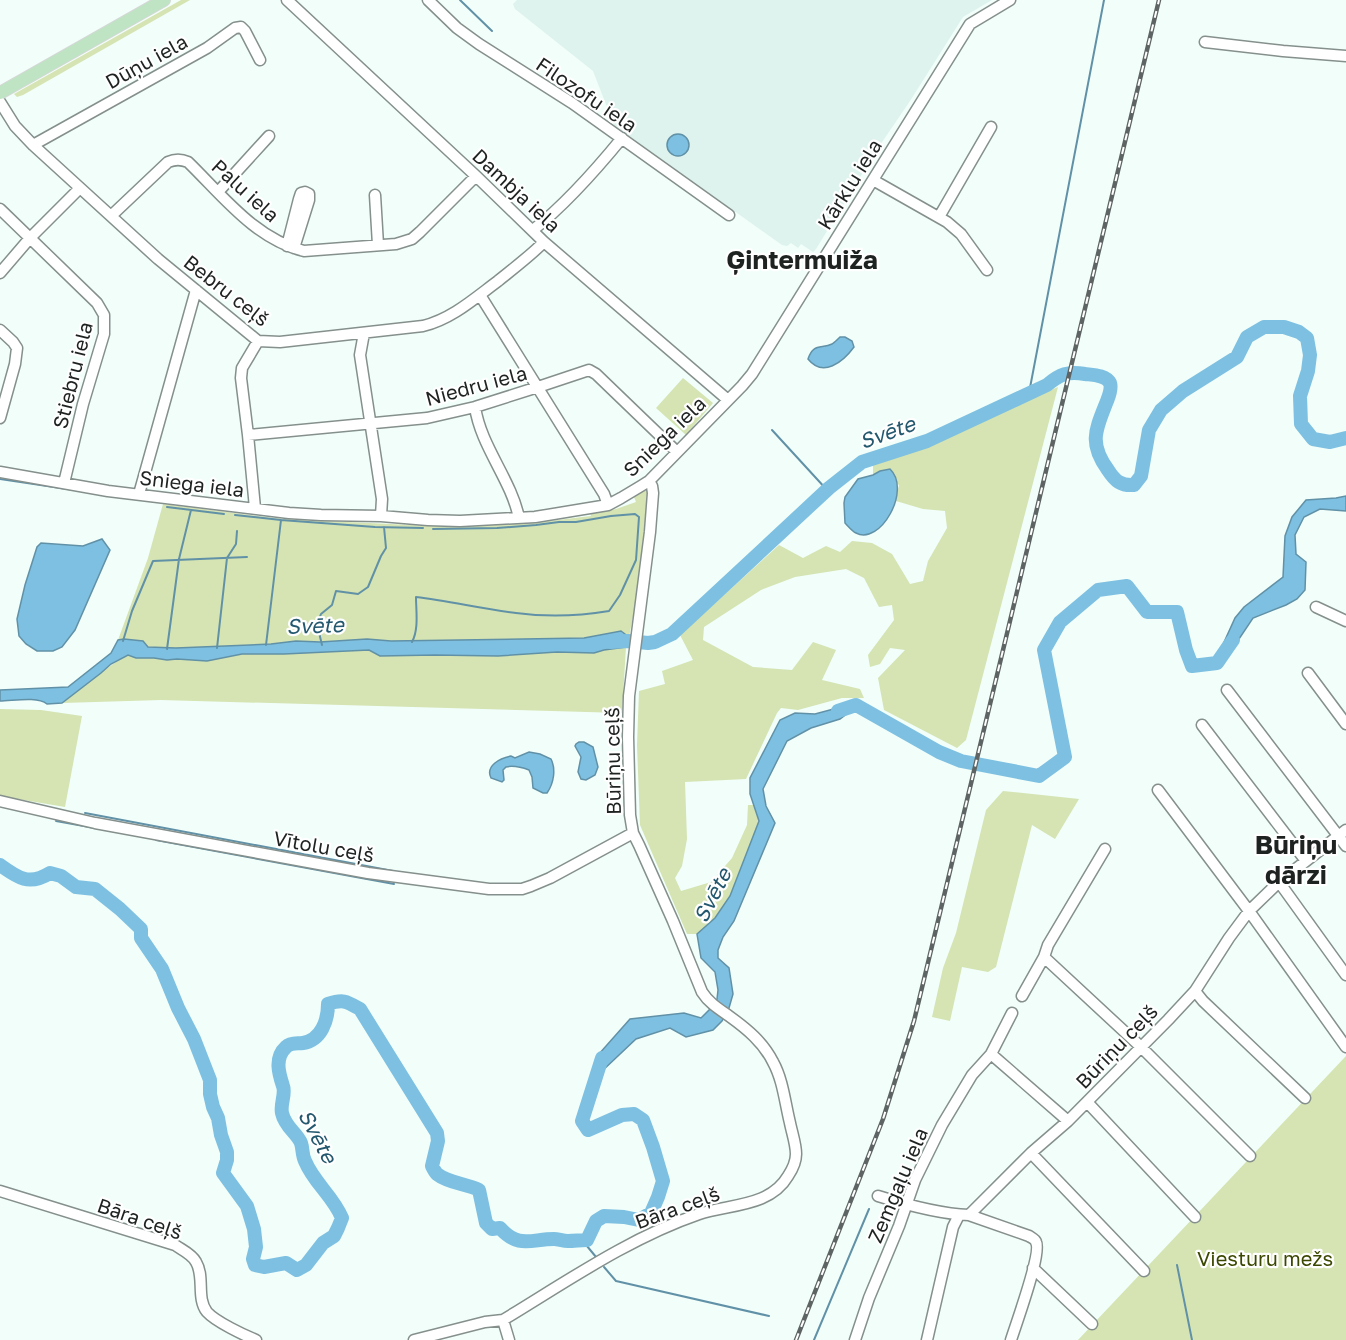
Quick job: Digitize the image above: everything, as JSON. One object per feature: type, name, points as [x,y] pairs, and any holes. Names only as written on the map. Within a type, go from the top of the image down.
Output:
[{"type":"main road","points":[[0,93],[164,0]]},
{"type":"street","name":"Dambja iela","points":[[287,0],[544,242],[728,400]]},
{"type":"street","name":"Filozofu iela","points":[[428,0],[479,44],[572,103],[729,215]]},
{"type":"street","name":"Kārklu iela","points":[[728,400],[752,374],[970,24],[1010,0]]},
{"type":"street","name":"Dūņu iela","points":[[33,145],[207,48],[235,28],[241,27],[245,31],[260,60]]},
{"type":"street","points":[[1205,42],[1346,56]]},
{"type":"street","name":"Bebru ceļš","points":[[0,102],[15,126],[33,145],[158,259],[258,341],[280,342],[431,324],[447,317],[480,295],[531,256],[544,242]]},
{"type":"street","points":[[939,217],[991,127]]},
{"type":"street","points":[[218,192],[269,136]]},
{"type":"street","points":[[532,230],[545,221],[573,193],[622,138]]},
{"type":"street","name":"Palu iela","points":[[112,216],[168,162],[182,160],[188,162],[235,209],[266,235],[291,247],[304,251],[396,244],[412,239],[476,176]]},
{"type":"street","points":[[873,180],[939,217],[961,234],[987,270]]},
{"type":"street","points":[[0,273],[30,238],[80,188]]},
{"type":"street","points":[[375,195],[378,245]]},
{"type":"street","name":"Stiebru iela","points":[[0,209],[98,303],[104,315],[104,334],[83,404],[64,483]]},
{"type":"street","points":[[139,494],[196,290]]},
{"type":"street","points":[[480,295],[604,494],[608,505]]},
{"type":"street","points":[[0,330],[17,348],[15,364],[0,418]]},
{"type":"street","points":[[364,333],[360,355],[382,500],[381,516]]},
{"type":"street","points":[[255,508],[241,378],[242,368],[258,341]]},
{"type":"street","name":"Niedru iela","points":[[248,435],[427,418],[475,407],[589,370],[596,374],[677,452]]},
{"type":"street","name":"Sniega iela","points":[[0,472],[108,491],[321,515],[460,521],[519,518],[608,505],[621,498],[649,481],[728,400]]},
{"type":"street","points":[[475,407],[484,437],[513,499],[519,518]]},
{"type":"street","name":"Būriņu ceļš","points":[[649,481],[653,494],[629,696],[629,803],[633,833],[702,992],[708,1001]]},
{"type":"street","points":[[1316,607],[1346,621]]},
{"type":"street","points":[[1308,673],[1346,724]]},
{"type":"street","points":[[1227,690],[1342,833],[1346,846]]},
{"type":"street","points":[[1202,725],[1306,861]]},
{"type":"street","points":[[1158,790],[1249,911],[1346,1047]]},
{"type":"street","name":"Vītolu ceļš","points":[[0,801],[95,823],[368,873],[489,889],[522,889],[531,886],[633,833]]},
{"type":"street","name":"Būriņu ceļš","points":[[964,1215],[1068,1121],[1195,991],[1249,911],[1280,882],[1342,833]]},
{"type":"street","points":[[1022,996],[1044,957],[1048,945],[1106,849]]},
{"type":"street","points":[[1280,882],[1346,975]]},
{"type":"street","points":[[1044,957],[1141,1047],[1250,1156]]},
{"type":"street","points":[[1195,991],[1305,1098]]},
{"type":"street","name":"Bāra ceļš","points":[[414,1340],[485,1322],[503,1320],[638,1239],[714,1209],[753,1202],[778,1188],[788,1177],[796,1155],[776,1069],[766,1050],[753,1035],[708,1001]]},
{"type":"street","name":"Zemgaļu iela","points":[[855,1340],[915,1180],[942,1125],[972,1075],[991,1054],[1012,1013]]},
{"type":"street","points":[[991,1054],[1068,1121]]},
{"type":"street","points":[[1087,1102],[1195,1217]]},
{"type":"street","points":[[1031,1153],[1144,1271]]},
{"type":"street","name":"Bāra ceļš","points":[[0,1191],[175,1245],[197,1263],[200,1272],[201,1299],[208,1313],[256,1340]]},
{"type":"street","points":[[878,1196],[964,1215],[1035,1240],[1037,1244],[1034,1268],[1011,1340]]},
{"type":"street","points":[[927,1340],[953,1227],[964,1215]]},
{"type":"street","points":[[1034,1268],[1092,1324]]},
{"type":"street","points":[[503,1320],[509,1340]]},
{"type":"shaded area","points":[[517,0],[992,0],[963,17],[813,252],[801,244],[798,248],[791,243],[787,246],[782,245],[614,125],[593,71],[515,9],[513,4]]},
{"type":"green space","points":[[181,0],[190,0],[23,95],[17,97],[14,94]]},
{"type":"green space","points":[[683,378],[713,403],[686,435],[656,408]]},
{"type":"green space","points":[[1058,387],[966,740],[957,748],[884,710],[878,678],[905,650],[890,648],[880,664],[870,667],[868,655],[894,620],[892,605],[879,607],[864,578],[846,569],[795,577],[761,590],[704,627],[703,640],[753,667],[792,670],[813,642],[836,650],[822,680],[860,689],[864,698],[842,698],[798,710],[781,708],[746,779],[685,782],[687,839],[682,866],[675,878],[681,891],[711,882],[732,858],[747,825],[748,805],[754,805],[759,821],[730,896],[715,918],[697,934],[687,934],[640,825],[637,745],[639,691],[665,684],[662,671],[693,660],[680,635],[779,545],[803,558],[826,546],[840,552],[852,541],[872,543],[892,554],[910,584],[923,581],[928,561],[947,528],[945,511],[923,509],[896,501],[899,485],[880,471],[873,475],[873,464],[902,454]]},
{"type":"green space","points":[[643,490],[649,492],[638,591],[629,637],[621,631],[584,638],[391,641],[367,639],[176,648],[148,647],[143,641],[118,640],[148,558],[163,504],[283,519],[433,526],[533,523],[591,516],[590,512],[616,509],[636,502],[634,497]]},
{"type":"green space","points":[[626,647],[622,713],[161,700],[62,703],[128,655],[136,658],[207,661],[242,654],[369,650],[380,656],[498,656],[557,652],[594,653]]},
{"type":"green space","points":[[0,709],[41,710],[82,716],[65,807],[0,796]]},
{"type":"green space","points":[[1003,791],[1079,799],[1055,839],[1032,825],[996,967],[988,972],[962,967],[950,1021],[932,1017],[943,968],[956,933],[986,810]]},
{"type":"green space","name":"Viesturu mežs","points":[[1346,1056],[1346,1340],[1078,1340]]},
{"type":"water","points":[[678,134],[686,137],[689,145],[686,153],[678,156],[670,153],[667,145],[670,137]]},
{"type":"water","points":[[840,337],[852,341],[854,347],[839,362],[826,368],[814,365],[808,359],[812,351],[832,344]]},
{"type":"water","points":[[890,469],[896,478],[897,490],[890,514],[875,531],[865,535],[856,533],[845,523],[845,497],[858,479]]},
{"type":"water","points":[[1346,496],[1346,511],[1320,509],[1304,517],[1295,535],[1296,554],[1306,562],[1305,590],[1297,599],[1286,605],[1253,618],[1227,657],[1220,651],[1235,618],[1244,607],[1283,577],[1285,536],[1292,517],[1306,500]]},
{"type":"water","points":[[102,539],[110,550],[75,630],[62,647],[53,651],[37,651],[26,644],[19,636],[17,619],[37,547],[41,543],[83,546]]},
{"type":"water","points":[[621,631],[629,637],[629,644],[626,647],[594,653],[380,656],[369,650],[242,654],[207,661],[136,658],[128,655],[111,664],[62,703],[47,704],[37,700],[0,701],[0,690],[68,687],[111,653],[118,640],[124,639],[143,641],[148,647],[176,648],[367,639],[391,641],[584,638]]},
{"type":"water","points":[[852,704],[857,706],[840,719],[811,728],[787,741],[763,789],[766,806],[775,823],[734,921],[723,937],[718,950],[718,958],[729,968],[733,994],[722,1021],[713,1030],[686,1037],[670,1028],[636,1039],[599,1074],[594,1072],[598,1055],[630,1019],[684,1013],[701,1018],[713,1006],[718,990],[715,972],[701,958],[697,934],[715,918],[730,896],[759,821],[750,794],[750,778],[780,720],[795,713],[815,714]]},
{"type":"water","points":[[579,742],[593,747],[598,767],[595,775],[586,780],[581,779],[578,772],[581,757],[575,746]]},
{"type":"water","points":[[529,752],[551,759],[553,776],[547,793],[533,788],[529,770],[520,767],[506,767],[503,770],[504,780],[502,782],[491,778],[490,770],[498,761],[511,756],[515,758]]},
{"type":"waterway","points":[[460,0],[492,31]]},
{"type":"waterway","points":[[1029,393],[1104,0]]},
{"type":"waterway","name":"Svēte","points":[[610,642],[648,643],[672,634],[829,488],[862,462],[927,441],[1047,385],[1064,374],[1099,376],[1106,378],[1110,383],[1109,395],[1097,428],[1096,444],[1111,474],[1125,485],[1134,485],[1141,476],[1149,430],[1161,410],[1183,391],[1237,357],[1247,337],[1264,327],[1284,327],[1299,332],[1307,338],[1310,355],[1308,371],[1300,396],[1301,424],[1313,439],[1330,442],[1346,438]]},
{"type":"waterway","points":[[772,430],[827,490]]},
{"type":"waterway","points":[[0,479],[74,490]]},
{"type":"waterway","points":[[167,507],[224,514]]},
{"type":"waterway","points":[[167,649],[179,559],[191,510]]},
{"type":"waterway","points":[[412,642],[416,626],[416,597],[527,614],[562,615],[609,611],[620,595],[636,560],[639,517],[635,514],[576,522],[497,528],[433,529]]},
{"type":"waterway","points":[[235,515],[375,527],[423,528]]},
{"type":"waterway","points":[[266,645],[281,520]]},
{"type":"waterway","points":[[322,645],[317,624],[321,614],[332,605],[336,591],[358,594],[368,587],[386,548],[384,527]]},
{"type":"waterway","points":[[217,648],[227,558],[236,544],[237,531]]},
{"type":"waterway","points":[[123,641],[132,611],[153,561],[247,557]]},
{"type":"waterway","name":"Svēte","points":[[838,711],[856,705],[939,752],[961,761],[1039,776],[1065,757],[1044,650],[1060,622],[1098,590],[1127,586],[1147,612],[1177,612],[1192,666],[1217,663],[1233,640]]},
{"type":"waterway","points":[[85,813],[393,871]]},
{"type":"waterway","points":[[56,821],[95,828]]},
{"type":"waterway","points":[[156,840],[394,884]]},
{"type":"waterway","name":"Svēte","points":[[0,865],[24,879],[36,879],[50,873],[61,876],[76,887],[95,889],[141,929],[141,938],[162,969],[210,1080],[213,1107],[227,1152],[223,1173],[247,1206],[254,1229],[256,1247],[253,1259],[255,1265],[264,1267],[286,1263],[297,1270],[306,1265],[323,1243],[334,1236],[342,1218],[334,1203],[313,1176],[304,1159],[301,1143],[284,1118],[282,1110],[284,1089],[278,1066],[282,1051],[288,1045],[309,1041],[319,1034],[327,1017],[328,1004],[344,1002],[360,1009],[437,1133],[438,1141],[432,1166],[436,1173],[441,1177],[479,1190],[486,1223],[492,1229],[500,1228],[507,1235],[519,1241],[587,1240],[596,1221],[604,1216],[639,1220],[651,1213],[663,1181],[643,1120],[634,1114],[622,1115],[588,1130],[582,1121],[602,1058]]},
{"type":"waterway","points":[[814,1340],[869,1209]]},
{"type":"waterway","points":[[582,1240],[596,1257]]},
{"type":"waterway","points":[[1177,1265],[1192,1340]]},
{"type":"waterway","points":[[604,1267],[616,1281],[769,1316]]},
{"type":"railway","points":[[796,1340],[883,1119],[914,1021],[1159,0]]},
{"type":"district","name":"Ģintermuiža","points":[[802,259]]},
{"type":"district","name":"Būriņu dārzi","points":[[1296,859]]}]
